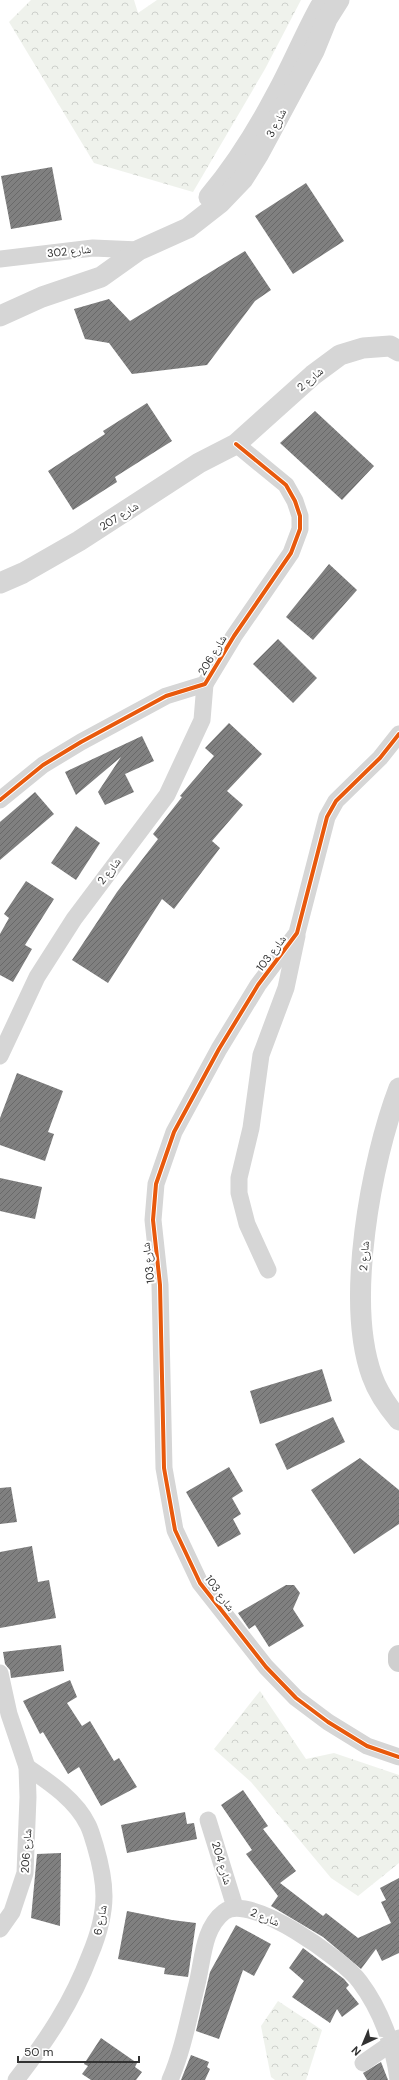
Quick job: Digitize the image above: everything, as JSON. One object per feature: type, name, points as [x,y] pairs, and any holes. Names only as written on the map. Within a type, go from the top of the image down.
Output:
[{"type":"main road","points":[[399,1656],[399,1661]]},
{"type":"street","name":"شارع 3","points":[[188,228],[201,206],[240,156],[277,94],[304,35],[325,0]]},
{"type":"street","name":"شارع 3","points":[[0,316],[42,297],[100,277],[139,250],[188,228],[220,203],[243,179],[258,155],[314,51],[327,19],[339,0]]},
{"type":"street","name":"شارع 302","points":[[0,259],[94,248],[139,250]]},
{"type":"street","name":"شارع 2","points":[[236,444],[313,375],[340,355],[369,348],[390,346],[399,351]]},
{"type":"street","name":"شارع 207","points":[[0,583],[23,573],[79,541],[200,463],[236,444]]},
{"type":"street","name":"شارع 206","points":[[0,800],[44,765],[81,742],[166,696],[205,684],[234,636],[291,553],[300,529],[300,516],[295,501],[286,485],[236,444]]},
{"type":"street","name":"شارع 2","points":[[0,1056],[37,977],[100,882],[167,794],[202,720],[205,684]]},
{"type":"street","name":"شارع 103","points":[[399,734],[380,758],[336,801],[327,817],[298,933],[258,985],[219,1049],[174,1132],[156,1184],[153,1220],[160,1285],[164,1468],[175,1530],[200,1583],[266,1667],[296,1698],[328,1722],[367,1746],[399,1757]]},
{"type":"street","points":[[268,1270],[247,1224],[239,1193],[238,1178],[251,1128],[261,1055],[286,988],[298,933]]},
{"type":"street","name":"شارع 2","points":[[399,1088],[375,1171],[364,1240],[361,1298],[363,1336],[372,1376],[383,1399],[399,1420]]},
{"type":"street","points":[[0,1672],[9,1714],[27,1767]]},
{"type":"street","name":"شارع 206","points":[[0,1929],[12,1912],[25,1874],[28,1805],[27,1767]]},
{"type":"street","name":"شارع 6","points":[[16,2080],[53,2030],[71,2001],[81,1979],[101,1922],[104,1896],[101,1864],[88,1825],[73,1803],[46,1779],[27,1767]]},
{"type":"street","name":"شارع 204","points":[[208,1820],[235,1907]]},
{"type":"street","name":"شارع 2","points":[[235,1907],[260,1912],[279,1921],[340,1962],[360,1982],[395,2040],[398,2080]]},
{"type":"street","points":[[170,2080],[186,2029],[198,1979],[202,1952],[213,1926],[225,1912],[235,1907]]},
{"type":"street","points":[[363,2063],[395,2040]]},
{"type":"green space","points":[[31,0],[134,0],[138,13],[157,0],[301,0],[265,69],[193,192],[94,163],[9,22]]},
{"type":"green space","points":[[260,1691],[306,1759],[334,1753],[399,1775],[399,1863],[358,1896],[331,1878],[251,1782],[214,1749]]},
{"type":"green space","points":[[278,2001],[322,2030],[306,2080],[275,2080],[271,2077],[261,2026]]},
{"type":"building","points":[[52,167],[62,220],[11,229],[1,176]]},
{"type":"building","points":[[306,183],[344,241],[293,274],[255,216]]},
{"type":"building","points":[[245,251],[271,290],[255,301],[207,365],[132,374],[109,343],[85,339],[74,309],[109,299],[130,321]]},
{"type":"building","points":[[147,403],[172,441],[115,477],[117,482],[73,510],[48,471],[105,434],[103,431]]},
{"type":"building","points":[[315,411],[374,466],[342,500],[280,443]]},
{"type":"building","points":[[329,564],[357,590],[313,640],[286,617]]},
{"type":"building","points":[[278,639],[317,678],[293,703],[253,664]]},
{"type":"building","points":[[229,723],[262,754],[227,791],[243,805],[212,841],[220,848],[174,909],[162,899],[108,983],[72,960],[117,892],[158,839],[153,834],[182,797],[180,796],[214,756],[205,748]]},
{"type":"building","points":[[142,736],[154,761],[125,774],[134,792],[105,805],[98,792],[121,757],[76,795],[65,772]]},
{"type":"building","points":[[35,792],[54,814],[0,860],[0,822]]},
{"type":"building","points":[[76,826],[100,843],[76,880],[51,863]]},
{"type":"building","points":[[26,881],[54,899],[25,945],[32,949],[13,982],[0,975],[0,934],[9,918],[4,914]]},
{"type":"building","points":[[17,1073],[63,1091],[48,1132],[54,1134],[45,1161],[0,1145],[0,1118]]},
{"type":"building","points":[[0,1178],[42,1187],[35,1219],[0,1211]]},
{"type":"building","points":[[322,1369],[332,1401],[260,1424],[250,1391]]},
{"type":"building","points":[[333,1417],[345,1442],[287,1470],[275,1444]]},
{"type":"building","points":[[360,1458],[399,1490],[399,1524],[354,1554],[311,1490]]},
{"type":"building","points":[[229,1467],[243,1491],[232,1498],[241,1514],[233,1519],[241,1534],[218,1547],[186,1492]]},
{"type":"building","points":[[11,1487],[17,1522],[0,1524],[0,1488]]},
{"type":"building","points":[[32,1546],[38,1582],[49,1580],[56,1618],[0,1628],[0,1552]]},
{"type":"building","points":[[286,1585],[294,1585],[300,1593],[293,1609],[304,1626],[269,1647],[255,1625],[249,1629],[238,1613]]},
{"type":"building","points":[[61,1645],[64,1671],[11,1678],[10,1670],[5,1664],[3,1652]]},
{"type":"building","points":[[70,1680],[77,1697],[67,1703],[82,1726],[90,1721],[114,1761],[119,1758],[137,1787],[101,1806],[79,1767],[68,1774],[43,1732],[40,1734],[23,1701]]},
{"type":"building","points":[[243,1790],[268,1826],[263,1829],[296,1871],[280,1883],[323,1916],[326,1913],[358,1938],[391,1923],[381,1902],[386,1900],[380,1888],[399,1878],[399,1953],[382,1961],[376,1949],[361,1969],[323,1937],[271,1906],[278,1896],[246,1854],[252,1850],[221,1805]]},
{"type":"building","points":[[185,1812],[187,1824],[194,1823],[197,1839],[127,1853],[121,1825]]},
{"type":"building","points":[[61,1853],[60,1926],[31,1918],[37,1854]]},
{"type":"building","points":[[127,1911],[196,1923],[188,1977],[164,1974],[165,1968],[118,1959]]},
{"type":"building","points":[[236,1925],[271,1944],[254,1976],[243,1970],[219,2039],[196,2031],[210,1972]]},
{"type":"building","points":[[303,1948],[344,1979],[349,1985],[346,1988],[359,2004],[342,2017],[337,2009],[330,2023],[292,1997],[304,1981],[289,1968]]},
{"type":"building","points":[[101,2038],[137,2063],[135,2067],[142,2072],[136,2080],[91,2080],[82,2074],[88,2066],[84,2064]]},
{"type":"building","points":[[191,2055],[209,2062],[207,2067],[210,2069],[205,2080],[181,2080]]},
{"type":"building","points":[[381,2062],[388,2080],[367,2080],[363,2073]]},
{"type":"cycle path","points":[[0,800],[43,765],[81,742],[166,696],[205,684],[234,636],[291,553],[300,529],[300,516],[295,501],[286,485],[236,444]]},
{"type":"cycle path","points":[[399,734],[380,758],[336,801],[327,817],[297,933],[258,985],[219,1049],[174,1132],[156,1184],[153,1220],[160,1285],[164,1468],[175,1530],[200,1583],[266,1667],[296,1698],[328,1722],[367,1746],[399,1757]]}]
